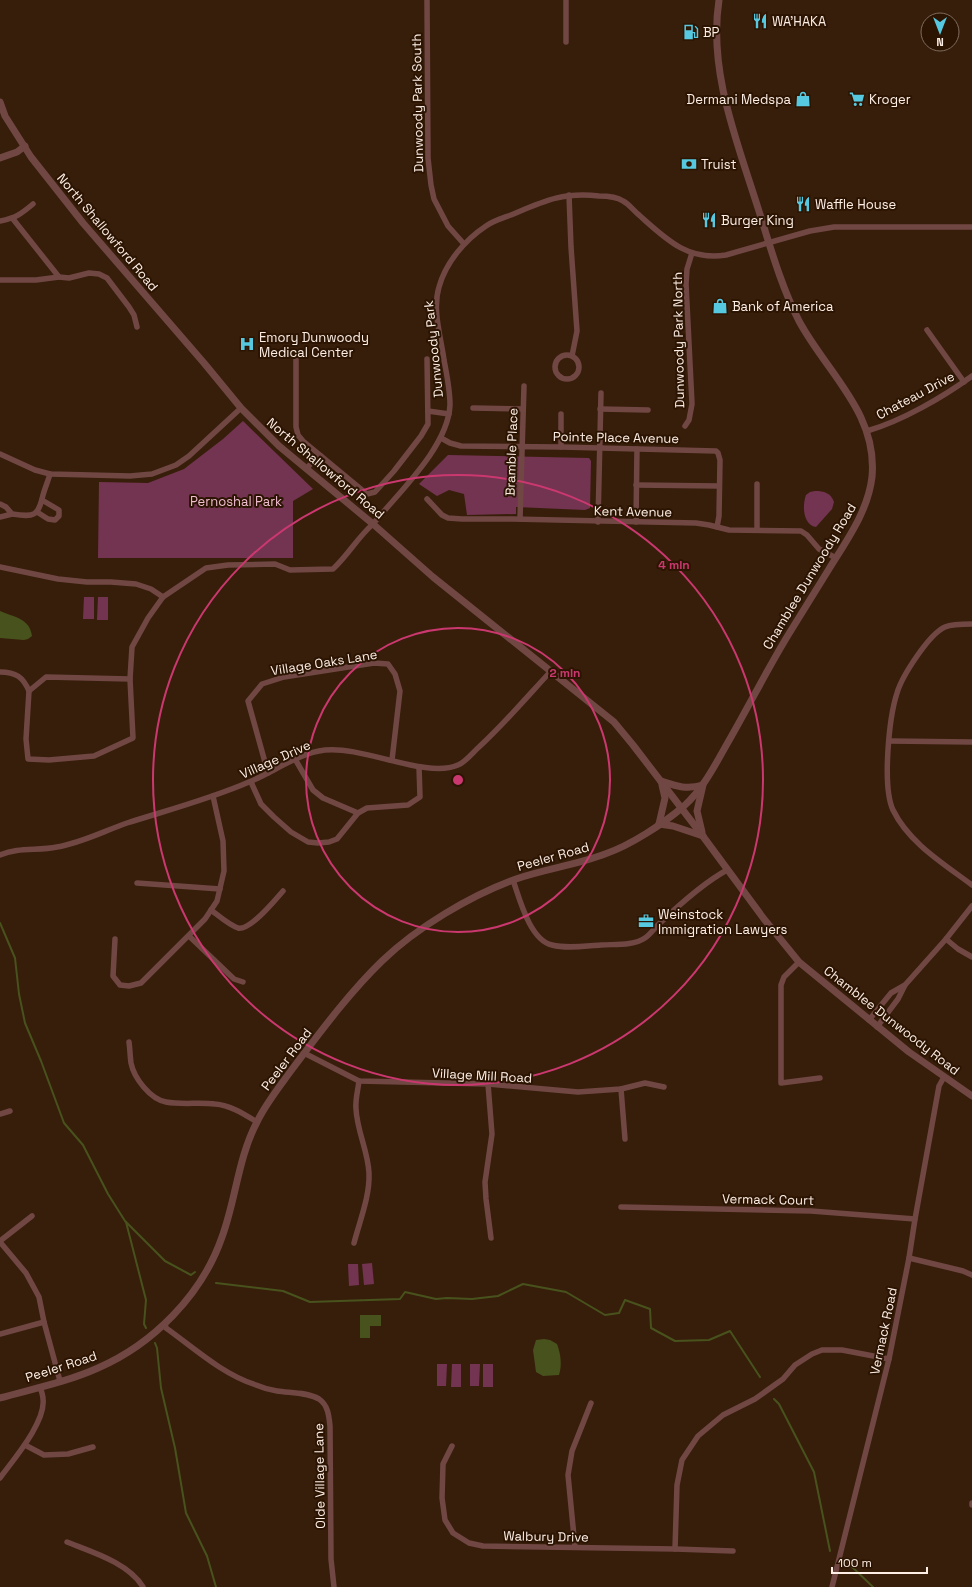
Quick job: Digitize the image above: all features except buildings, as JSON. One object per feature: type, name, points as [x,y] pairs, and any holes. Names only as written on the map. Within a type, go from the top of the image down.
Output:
[{"type":"street","name":"Dunwoody Park South","points":[[427,0],[428,158],[431,185],[434,199],[448,226],[464,244]]},
{"type":"street","points":[[566,0],[566,42]]},
{"type":"street","name":"Chamblee Dunwoody Road","points":[[682,808],[703,785],[774,659],[856,525],[864,509],[872,479],[871,447],[867,431],[854,403],[810,340],[796,314],[769,242],[738,148],[724,94],[717,58],[717,14],[719,0]]},
{"type":"street","name":"North Shallowford Road","points":[[0,102],[6,116],[32,157],[83,223],[204,363],[240,408],[279,446],[373,524],[433,577],[620,729],[682,808]]},
{"type":"street","points":[[0,158],[17,152],[26,146]]},
{"type":"street","name":"Dunwoody Park","points":[[163,597],[206,568],[228,565],[275,564],[290,570],[333,569],[343,560],[365,531],[373,524],[433,451],[441,438],[448,414],[450,394],[436,306],[438,289],[443,274],[464,244],[487,225],[539,203],[569,195],[584,194],[607,196],[622,200],[675,246],[692,253],[708,256],[720,256],[810,231],[834,227],[972,227]]},
{"type":"street","points":[[569,195],[577,331],[572,356],[578,366],[577,373],[574,376],[567,378],[560,376],[556,370],[556,363],[561,357],[572,356]]},
{"type":"street","points":[[0,221],[13,219],[33,204]]},
{"type":"street","points":[[13,219],[59,277]]},
{"type":"street","name":"Dunwoody Park North","points":[[686,426],[691,413],[692,404],[686,284],[687,269],[692,253]]},
{"type":"street","points":[[0,280],[36,280],[59,277],[69,278],[89,273],[99,274],[106,278],[129,307],[134,315],[137,327]]},
{"type":"street","points":[[927,330],[964,382]]},
{"type":"street","name":"Dunwoody Park","points":[[296,357],[296,420],[298,435],[367,494],[374,492],[394,470],[422,436],[428,424],[427,359]]},
{"type":"street","name":"Chateau Drive","points":[[867,431],[918,409],[972,376]]},
{"type":"street","name":"Bramble Place","points":[[520,519],[524,386]]},
{"type":"street","points":[[598,522],[601,393]]},
{"type":"street","points":[[0,454],[35,470],[50,474],[114,476],[152,474],[176,465],[189,456],[240,408]]},
{"type":"street","points":[[473,408],[524,409]]},
{"type":"street","points":[[600,409],[648,410]]},
{"type":"street","name":"Dunwoody Park","points":[[428,411],[448,414]]},
{"type":"street","points":[[561,414],[561,447]]},
{"type":"street","name":"Pointe Place Avenue","points":[[441,438],[450,443],[462,446],[637,448],[716,451],[720,460],[719,516],[717,526]]},
{"type":"street","points":[[636,522],[637,448]]},
{"type":"street","points":[[307,468],[314,460],[321,456]]},
{"type":"street","points":[[38,512],[50,474]]},
{"type":"street","points":[[757,484],[757,530]]},
{"type":"street","points":[[636,485],[719,486]]},
{"type":"street","points":[[38,512],[48,519],[55,520],[59,516],[59,510],[42,500]]},
{"type":"street","name":"Kent Avenue","points":[[427,500],[442,515],[448,518],[696,523],[717,526],[729,530],[801,531],[808,535],[819,549],[836,558]]},
{"type":"street","points":[[0,504],[6,507],[12,514]]},
{"type":"street","points":[[0,517],[12,514],[29,515],[38,512]]},
{"type":"street","points":[[0,567],[58,580],[136,584],[151,589],[163,597],[148,618],[132,647],[130,679],[133,738],[94,756],[49,760],[28,759],[26,739],[29,691],[25,681],[10,672],[0,672]]},
{"type":"street","points":[[972,624],[945,627],[935,634],[907,672],[897,692],[888,747],[887,764],[889,789],[893,809],[909,834],[972,885]]},
{"type":"street","name":"Village Oaks Lane","points":[[268,773],[248,701],[262,684],[284,677],[374,664],[388,664],[395,674],[400,691],[392,760]]},
{"type":"street","name":"Village Drive","points":[[0,855],[7,852],[20,850],[57,848],[126,823],[213,796],[251,782],[295,759],[312,752],[343,750],[419,767],[448,768],[459,765],[509,718],[550,671]]},
{"type":"street","points":[[29,691],[46,677],[130,679]]},
{"type":"street","points":[[889,741],[972,742]]},
{"type":"street","points":[[295,759],[314,790],[324,798],[358,813]]},
{"type":"street","points":[[251,782],[261,804],[291,832],[308,842],[329,842],[337,839],[358,813],[367,808],[408,805],[420,797],[419,767]]},
{"type":"street","points":[[661,781],[674,786],[684,787],[703,785],[697,811],[704,836]]},
{"type":"street","points":[[661,781],[665,798],[659,824],[673,826],[704,836]]},
{"type":"street","points":[[115,939],[113,976],[120,985],[129,986],[141,983],[205,919],[217,901],[224,871],[223,840],[213,796]]},
{"type":"street","points":[[513,880],[531,927],[543,942],[552,945],[564,946],[628,944],[639,941],[646,937],[661,922],[715,876],[727,870],[704,836],[682,808]]},
{"type":"street","name":"Peeler Road","points":[[0,1398],[93,1371],[110,1363],[139,1345],[165,1324],[184,1303],[219,1248],[228,1218],[242,1158],[257,1122],[272,1097],[304,1053],[353,992],[381,962],[399,946],[424,928],[468,901],[513,880],[556,867],[586,861],[605,854],[625,845],[682,808]]},
{"type":"street","name":"Chamblee Dunwoody Road","points":[[727,870],[799,962],[877,1027],[972,1096]]},
{"type":"street","points":[[137,883],[220,889]]},
{"type":"street","points":[[211,910],[238,928],[245,927],[261,914],[283,891]]},
{"type":"street","points":[[877,1027],[898,1000],[905,985],[946,939],[972,906]]},
{"type":"street","points":[[188,936],[234,979],[243,982]]},
{"type":"street","points":[[946,939],[958,949],[972,957]]},
{"type":"street","points":[[799,962],[784,977],[781,985],[780,1083],[820,1078]]},
{"type":"street","points":[[869,1020],[891,993],[905,985]]},
{"type":"street","points":[[129,1042],[131,1064],[134,1073],[143,1086],[153,1096],[165,1102],[216,1104],[239,1111],[257,1122]]},
{"type":"street","name":"Village Mill Road","points":[[304,1053],[359,1081],[488,1084],[578,1092],[621,1089],[645,1084],[664,1086]]},
{"type":"street","name":"Vermack Road","points":[[832,1587],[889,1359],[909,1258],[914,1219],[939,1086],[944,1077]]},
{"type":"street","points":[[354,1242],[369,1188],[368,1158],[358,1122],[356,1108],[359,1081]]},
{"type":"street","points":[[488,1084],[492,1134],[485,1188],[491,1238]]},
{"type":"street","points":[[621,1089],[625,1139]]},
{"type":"street","points":[[0,1114],[10,1111]]},
{"type":"street","name":"Vermack Court","points":[[621,1207],[811,1211],[914,1219]]},
{"type":"street","points":[[32,1216],[0,1242],[26,1273],[39,1297],[44,1322],[60,1381]]},
{"type":"street","points":[[909,1258],[963,1271],[972,1275]]},
{"type":"street","points":[[0,1334],[44,1322]]},
{"type":"street","name":"Olde Village Lane","points":[[165,1324],[166,1328],[207,1359],[235,1376],[255,1385],[275,1391],[304,1394],[319,1399],[326,1406],[330,1426],[331,1560],[334,1587]]},
{"type":"street","points":[[675,1549],[677,1485],[682,1460],[698,1436],[723,1415],[755,1399],[778,1383],[795,1365],[812,1354],[832,1349],[889,1359]]},
{"type":"street","points":[[0,1478],[34,1429],[44,1400],[40,1387]]},
{"type":"street","points":[[575,1547],[568,1475],[572,1451],[591,1403]]},
{"type":"street","points":[[24,1445],[44,1454],[68,1454],[93,1447]]},
{"type":"street","name":"Walbury Drive","points":[[452,1446],[443,1464],[442,1498],[445,1520],[453,1533],[469,1543],[483,1546],[734,1551]]},
{"type":"street","points":[[68,1542],[111,1560],[126,1570],[143,1587]]},
{"type":"green space","name":"Pernoshal Park","points":[[243,421],[313,489],[293,501],[293,558],[98,558],[99,482],[148,483],[184,469],[223,439]]},
{"type":"green space","points":[[448,455],[589,458],[591,461],[590,508],[585,510],[516,507],[516,514],[467,515],[464,494],[449,490],[437,496],[419,484]]},
{"type":"green space","points":[[815,491],[827,493],[831,496],[834,502],[832,509],[816,527],[808,523],[804,509],[806,495]]},
{"type":"green space","points":[[84,597],[94,597],[94,619],[83,619]]},
{"type":"green space","points":[[98,597],[108,597],[108,620],[97,620]]},
{"type":"green space","points":[[372,1263],[374,1284],[364,1285],[362,1264]]},
{"type":"green space","points":[[348,1264],[358,1264],[359,1285],[349,1286]]},
{"type":"green space","points":[[437,1364],[447,1364],[446,1386],[437,1386]]},
{"type":"green space","points":[[452,1364],[461,1364],[461,1387],[451,1387]]},
{"type":"green space","points":[[470,1364],[480,1364],[479,1386],[470,1386]]},
{"type":"green space","points":[[483,1364],[493,1364],[493,1387],[483,1387]]},
{"type":"shaded area","points":[[0,611],[20,619],[28,625],[32,636],[24,640],[0,638]]},
{"type":"shaded area","points":[[360,1315],[381,1315],[381,1326],[370,1326],[370,1338],[360,1338]]},
{"type":"shaded area","points":[[536,1340],[550,1340],[557,1344],[561,1360],[559,1375],[543,1376],[536,1372],[533,1350]]},
{"type":"waterway","points":[[0,923],[15,958],[19,994],[25,1023],[64,1123],[83,1145],[108,1194],[125,1221],[165,1261],[191,1275],[195,1272]]},
{"type":"waterway","points":[[126,1222],[146,1300],[144,1324],[146,1328]]},
{"type":"waterway","points":[[216,1283],[283,1291],[310,1302],[400,1299],[405,1292],[436,1299],[472,1299],[498,1296],[523,1284],[566,1292],[605,1315],[619,1313],[625,1300],[650,1309],[651,1328],[675,1341],[709,1340],[730,1331],[760,1377]]},
{"type":"waterway","points":[[155,1343],[157,1348],[161,1388],[175,1448],[186,1513],[207,1556],[216,1587]]},
{"type":"waterway","points":[[774,1399],[779,1404],[814,1472],[830,1551]]},
{"type":"waterway","points":[[848,1563],[873,1587]]},
{"type":"place","name":"WA'HAKA","points":[[760,21]]},
{"type":"place","name":"BP","points":[[691,32]]},
{"type":"place","name":"Dermani Medspa","points":[[803,99]]},
{"type":"place","name":"Kroger","points":[[857,99]]},
{"type":"place","name":"Truist","points":[[689,164]]},
{"type":"place","name":"Waffle House","points":[[803,204]]},
{"type":"place","name":"Burger King","points":[[709,220]]},
{"type":"place","name":"Bank of America","points":[[720,306]]},
{"type":"place","name":"Emory Dunwoody Medical Center","points":[[247,344]]},
{"type":"place","name":"Weinstock Immigration Lawyers","points":[[646,921]]}]
